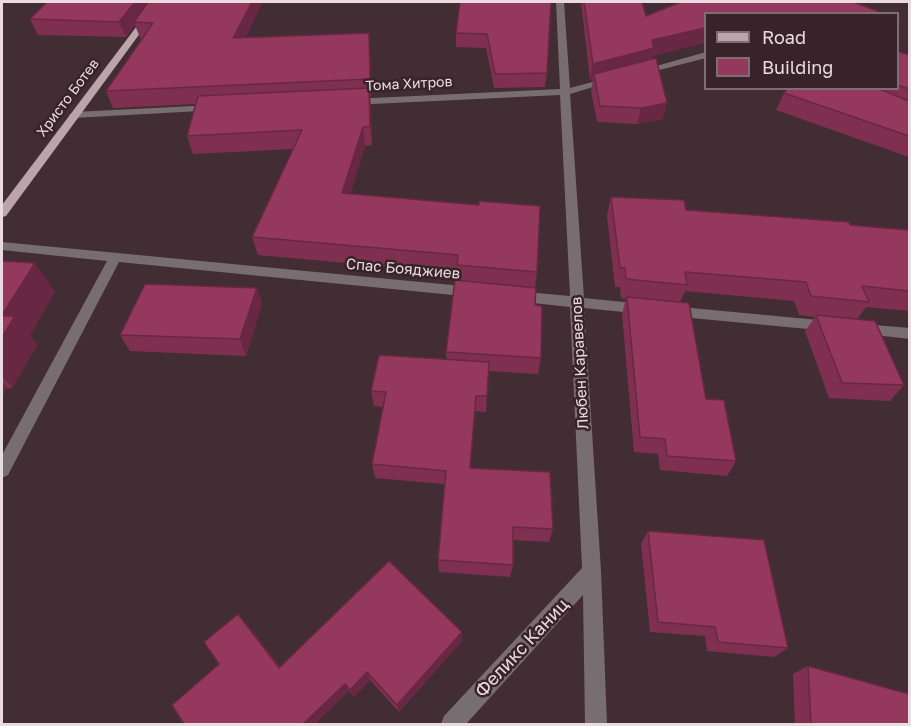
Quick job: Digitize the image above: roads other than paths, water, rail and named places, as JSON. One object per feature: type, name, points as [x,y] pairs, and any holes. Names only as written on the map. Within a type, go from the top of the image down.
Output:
[{"type":"main road","name":"Христо Ботев","points":[[2,213],[159,2]]},
{"type":"street","name":"Любен Каравелов","points":[[560,2],[592,571],[596,724]]},
{"type":"street","points":[[630,75],[704,55]]},
{"type":"street","name":"Тома Хитров","points":[[342,102],[566,92],[619,78]]},
{"type":"street","points":[[74,114],[224,108]]},
{"type":"street","name":"Спас Бояджиев","points":[[2,246],[482,293]]},
{"type":"street","points":[[2,470],[115,258]]},
{"type":"street","points":[[506,296],[909,334]]},
{"type":"street","name":"Феликс Каниц","points":[[452,724],[592,571]]}]
